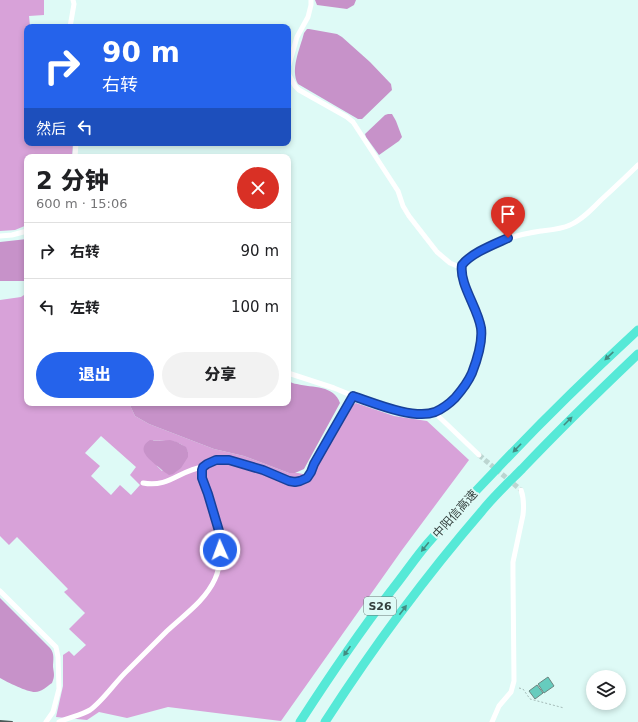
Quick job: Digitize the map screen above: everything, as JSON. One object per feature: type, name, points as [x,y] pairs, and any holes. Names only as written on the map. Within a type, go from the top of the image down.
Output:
[{"type":"highway","name":"中阳信高速","points":[[300,722],[359,635],[428,543],[533,431],[638,330]]},
{"type":"highway","name":"中阳信高速","points":[[325,722],[346,689],[393,624],[445,556],[483,510],[541,449],[638,354]]},
{"type":"street","points":[[71,24],[74,4],[73,0]]},
{"type":"street","points":[[291,58],[297,37],[308,17],[311,0]]},
{"type":"street","points":[[291,80],[299,90],[347,117],[353,122],[398,191],[403,206],[409,216],[437,252],[450,263],[462,268]]},
{"type":"street","points":[[291,374],[405,413],[434,412],[441,408],[452,400],[465,386],[472,373],[479,352],[481,339],[481,328],[462,279],[463,263],[484,249],[508,238],[565,227],[572,224],[594,207],[638,165]]},
{"type":"street","points":[[0,236],[24,233]]},
{"type":"street","points":[[142,483],[148,484],[169,481],[194,468],[203,467],[216,460],[229,460],[263,470],[289,481],[300,481],[307,478],[311,472],[314,464],[353,396]]},
{"type":"street","points":[[434,412],[479,455]]},
{"type":"street","points":[[59,722],[83,714],[97,704],[126,671],[199,601],[216,578],[219,563],[220,537],[202,478],[203,467]]},
{"type":"street","points":[[492,722],[499,706],[511,692],[513,686],[513,562],[524,508],[521,490]]},
{"type":"street","points":[[0,591],[56,647],[58,657],[59,689],[53,712],[46,722]]},
{"type":"path","points":[[513,686],[523,689],[530,699],[564,708]]},
{"type":"shaded area","points":[[0,0],[44,0],[44,15],[29,16],[30,24],[24,24],[24,146],[73,146],[72,154],[24,154],[24,226],[15,230],[0,231]]},
{"type":"shaded area","points":[[315,0],[356,0],[354,5],[347,9],[317,5]]},
{"type":"shaded area","points":[[307,29],[337,34],[342,37],[370,62],[391,84],[392,90],[362,119],[358,119],[298,84],[295,65],[304,33]]},
{"type":"shaded area","points":[[392,114],[402,137],[399,141],[379,155],[365,134],[385,115]]},
{"type":"shaded area","points":[[24,239],[24,281],[0,281],[0,242]]},
{"type":"shaded area","points":[[24,295],[24,406],[130,406],[135,416],[149,424],[214,449],[244,456],[289,473],[312,476],[350,406],[356,403],[394,416],[427,421],[469,460],[402,550],[281,721],[168,707],[127,718],[99,712],[87,720],[56,717],[63,686],[63,655],[69,651],[74,656],[86,645],[69,629],[85,613],[64,592],[68,589],[17,537],[9,545],[0,536],[0,300],[21,297]],"holes":[[[101,436],[136,467],[130,475],[140,485],[131,495],[120,485],[111,495],[91,476],[100,466],[85,453]],[[153,440],[177,442],[185,447],[188,452],[162,471],[157,466]]]},
{"type":"shaded area","points":[[291,382],[328,390],[337,397],[340,403],[304,469],[295,473],[289,473],[244,456],[214,449],[149,424],[135,416],[130,406],[291,406]]},
{"type":"shaded area","points":[[150,440],[170,440],[186,447],[188,457],[181,468],[169,475],[164,472],[145,453],[144,447]]},
{"type":"shaded area","points":[[0,598],[50,648],[53,653],[53,681],[40,691],[35,692],[27,690],[0,678]]},
{"type":"building","points":[[548,677],[554,686],[544,693],[538,684]]},
{"type":"building","points":[[537,685],[543,693],[535,699],[529,691]]},
{"type":"tunnel","points":[[479,455],[521,490]]},
{"type":"railway","points":[[0,721],[12,722]]},
{"type":"route","points":[[220,550],[219,531],[202,478],[203,467],[207,464],[216,460],[229,460],[263,470],[289,481],[300,481],[307,478],[311,472],[337,422],[353,396],[405,413],[426,413],[434,412],[441,408],[458,394],[465,386],[472,373],[479,352],[481,333],[479,321],[462,279],[462,265],[465,261],[484,249],[508,238]]}]
